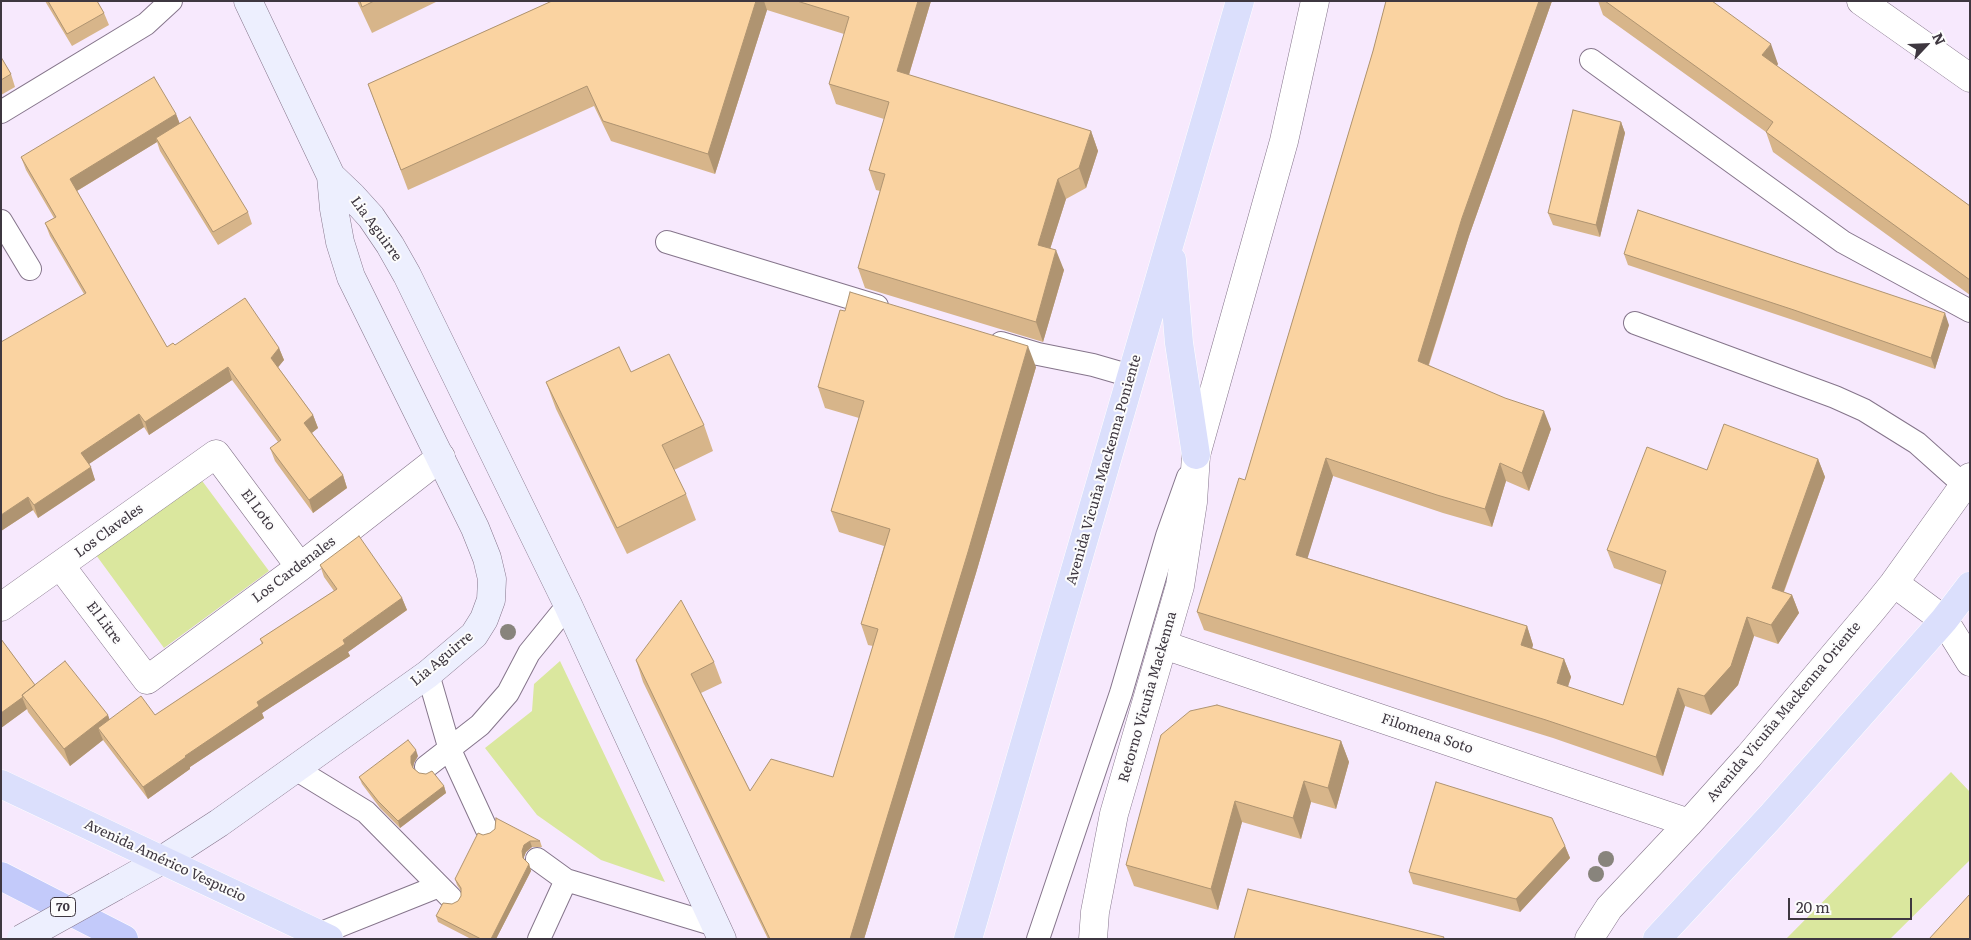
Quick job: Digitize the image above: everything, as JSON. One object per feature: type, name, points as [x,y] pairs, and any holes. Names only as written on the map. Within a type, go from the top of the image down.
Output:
[{"type":"highway","name":"70","points":[[1,876],[124,939]]},
{"type":"main road","name":"Lia Aguirre","points":[[21,939],[162,860],[219,823],[428,674],[474,635],[484,619],[491,600],[492,578],[488,558],[351,277],[340,242],[331,176],[248,1]]},
{"type":"main road","name":"Avenida Vicuña Mackenna Poniente","points":[[968,939],[1240,1]]},
{"type":"main road","name":"Lia Aguirre","points":[[331,176],[359,203],[390,245],[568,606],[718,932]]},
{"type":"main road","points":[[1171,239],[1179,343],[1196,455]]},
{"type":"main road","points":[[1657,939],[1772,815],[1944,620],[1967,591]]},
{"type":"main road","name":"Avenida Américo Vespucio","points":[[1,784],[324,936]]},
{"type":"street","points":[[1196,455],[1284,141],[1314,1]]},
{"type":"street","points":[[1861,1],[1970,78]]},
{"type":"street","name":"Los Claveles","points":[[1,607],[216,454]]},
{"type":"street","name":"El Loto","points":[[216,454],[300,567]]},
{"type":"street","name":"Retorno Vicuña Mackenna","points":[[1093,939],[1095,912],[1114,814],[1180,586],[1187,549],[1196,455]]},
{"type":"street","name":"Los Cardenales","points":[[147,680],[300,567],[440,457]]},
{"type":"street","name":"Avenida Vicuña Mackenna Oriente","points":[[1589,939],[1609,908],[1689,824],[1749,756],[1894,583],[1967,481]]},
{"type":"street","name":"El Litre","points":[[60,565],[147,680]]},
{"type":"street","points":[[1894,583],[1944,620],[1970,662]]},
{"type":"street","name":"Filomena Soto","points":[[1164,646],[1689,824]]},
{"type":"lane","points":[[1,112],[146,24],[171,1]]},
{"type":"lane","points":[[1592,60],[1843,242],[1970,312]]},
{"type":"lane","points":[[1,221],[30,269]]},
{"type":"lane","points":[[667,242],[895,311]]},
{"type":"lane","points":[[1635,323],[1836,397],[1864,410],[1917,443],[1967,481]]},
{"type":"lane","points":[[981,337],[1038,354],[1093,365],[1131,376]]},
{"type":"lane","points":[[1038,939],[1098,764],[1127,674],[1167,536],[1196,455]]},
{"type":"lane","points":[[426,767],[480,725],[508,693],[529,653],[568,606]]},
{"type":"lane","points":[[428,674],[450,750],[486,828]]},
{"type":"lane","points":[[294,768],[371,807],[445,892],[324,936]]},
{"type":"lane","points":[[537,859],[566,880],[718,932]]},
{"type":"lane","points":[[539,939],[566,880]]},
{"type":"lane","points":[[1579,939],[1609,908]]},
{"type":"green space","points":[[200,478],[269,571],[164,648],[96,555]]},
{"type":"green space","points":[[560,661],[665,882],[601,860],[537,815],[485,748],[532,711],[534,684]]},
{"type":"green space","points":[[1951,772],[1970,792],[1970,860],[1890,939],[1786,939]]},
{"type":"building","points":[[48,1],[97,1],[104,13],[67,34]]},
{"type":"building","points":[[360,1],[374,1],[362,7]]},
{"type":"building","points":[[552,1],[756,1],[708,154],[603,121],[587,86],[401,170],[368,84]]},
{"type":"building","points":[[797,1],[918,1],[897,71],[1091,131],[1079,168],[1058,179],[1038,245],[1056,250],[1036,322],[858,268],[885,174],[869,170],[889,102],[829,84],[849,17]]},
{"type":"building","points":[[1386,1],[1539,1],[1462,218],[1418,361],[1505,398],[1544,411],[1522,473],[1500,463],[1485,509],[1326,458],[1296,555],[1527,626],[1521,645],[1564,659],[1557,683],[1623,705],[1666,571],[1607,550],[1647,447],[1707,470],[1724,424],[1818,459],[1772,588],[1792,595],[1771,625],[1747,617],[1731,666],[1704,696],[1678,688],[1656,757],[1546,720],[1197,612],[1239,478],[1245,480],[1373,51]]},
{"type":"building","points":[[1605,1],[1712,1],[1771,44],[1762,55],[1970,206],[1970,280],[1766,132],[1773,122]]},
{"type":"building","points":[[1,57],[11,74],[1,80]]},
{"type":"building","points":[[154,77],[176,114],[70,179],[167,347],[173,343],[175,345],[245,298],[279,348],[271,358],[313,415],[304,423],[343,475],[309,500],[270,448],[281,440],[228,367],[145,422],[139,414],[81,453],[91,467],[34,505],[28,497],[1,515],[1,342],[86,293],[45,223],[56,217],[21,157]]},
{"type":"building","points":[[1573,110],[1621,122],[1596,225],[1548,213]]},
{"type":"building","points":[[190,117],[248,212],[213,232],[156,138]]},
{"type":"building","points":[[1638,210],[1945,313],[1931,358],[1794,310],[1624,254]]},
{"type":"building","points":[[850,292],[1028,346],[968,552],[850,939],[770,939],[636,660],[681,600],[714,662],[691,674],[750,791],[771,759],[833,777],[878,629],[861,624],[890,529],[831,511],[864,401],[818,387],[840,310],[845,311]]},
{"type":"building","points":[[619,347],[631,372],[669,354],[704,425],[662,445],[686,494],[617,528],[546,382]]},
{"type":"building","points":[[359,536],[402,598],[343,640],[345,644],[257,702],[259,706],[143,787],[98,728],[141,696],[155,715],[263,643],[260,639],[337,589],[320,565]]},
{"type":"building","points":[[1,639],[35,685],[22,695],[23,697],[1,713]]},
{"type":"building","points":[[65,661],[108,715],[64,749],[22,695]]},
{"type":"building","points":[[1217,705],[1341,741],[1328,788],[1304,781],[1293,818],[1235,801],[1211,889],[1126,865],[1161,735],[1190,711]]},
{"type":"building","points":[[408,740],[416,750],[411,756],[413,768],[419,773],[426,774],[432,771],[444,786],[398,821],[378,801],[359,777]]},
{"type":"building","points":[[1436,782],[1552,818],[1565,846],[1516,899],[1409,872]]},
{"type":"building","points":[[496,818],[540,841],[530,841],[524,845],[522,851],[523,858],[529,864],[491,939],[481,939],[436,916],[443,903],[452,904],[458,901],[461,896],[461,888],[455,879],[478,833],[483,835],[495,829]]},
{"type":"building","points":[[1248,889],[1444,937],[1443,939],[1234,939]]},
{"type":"building","points":[[1970,894],[1970,939],[1929,939]]}]
